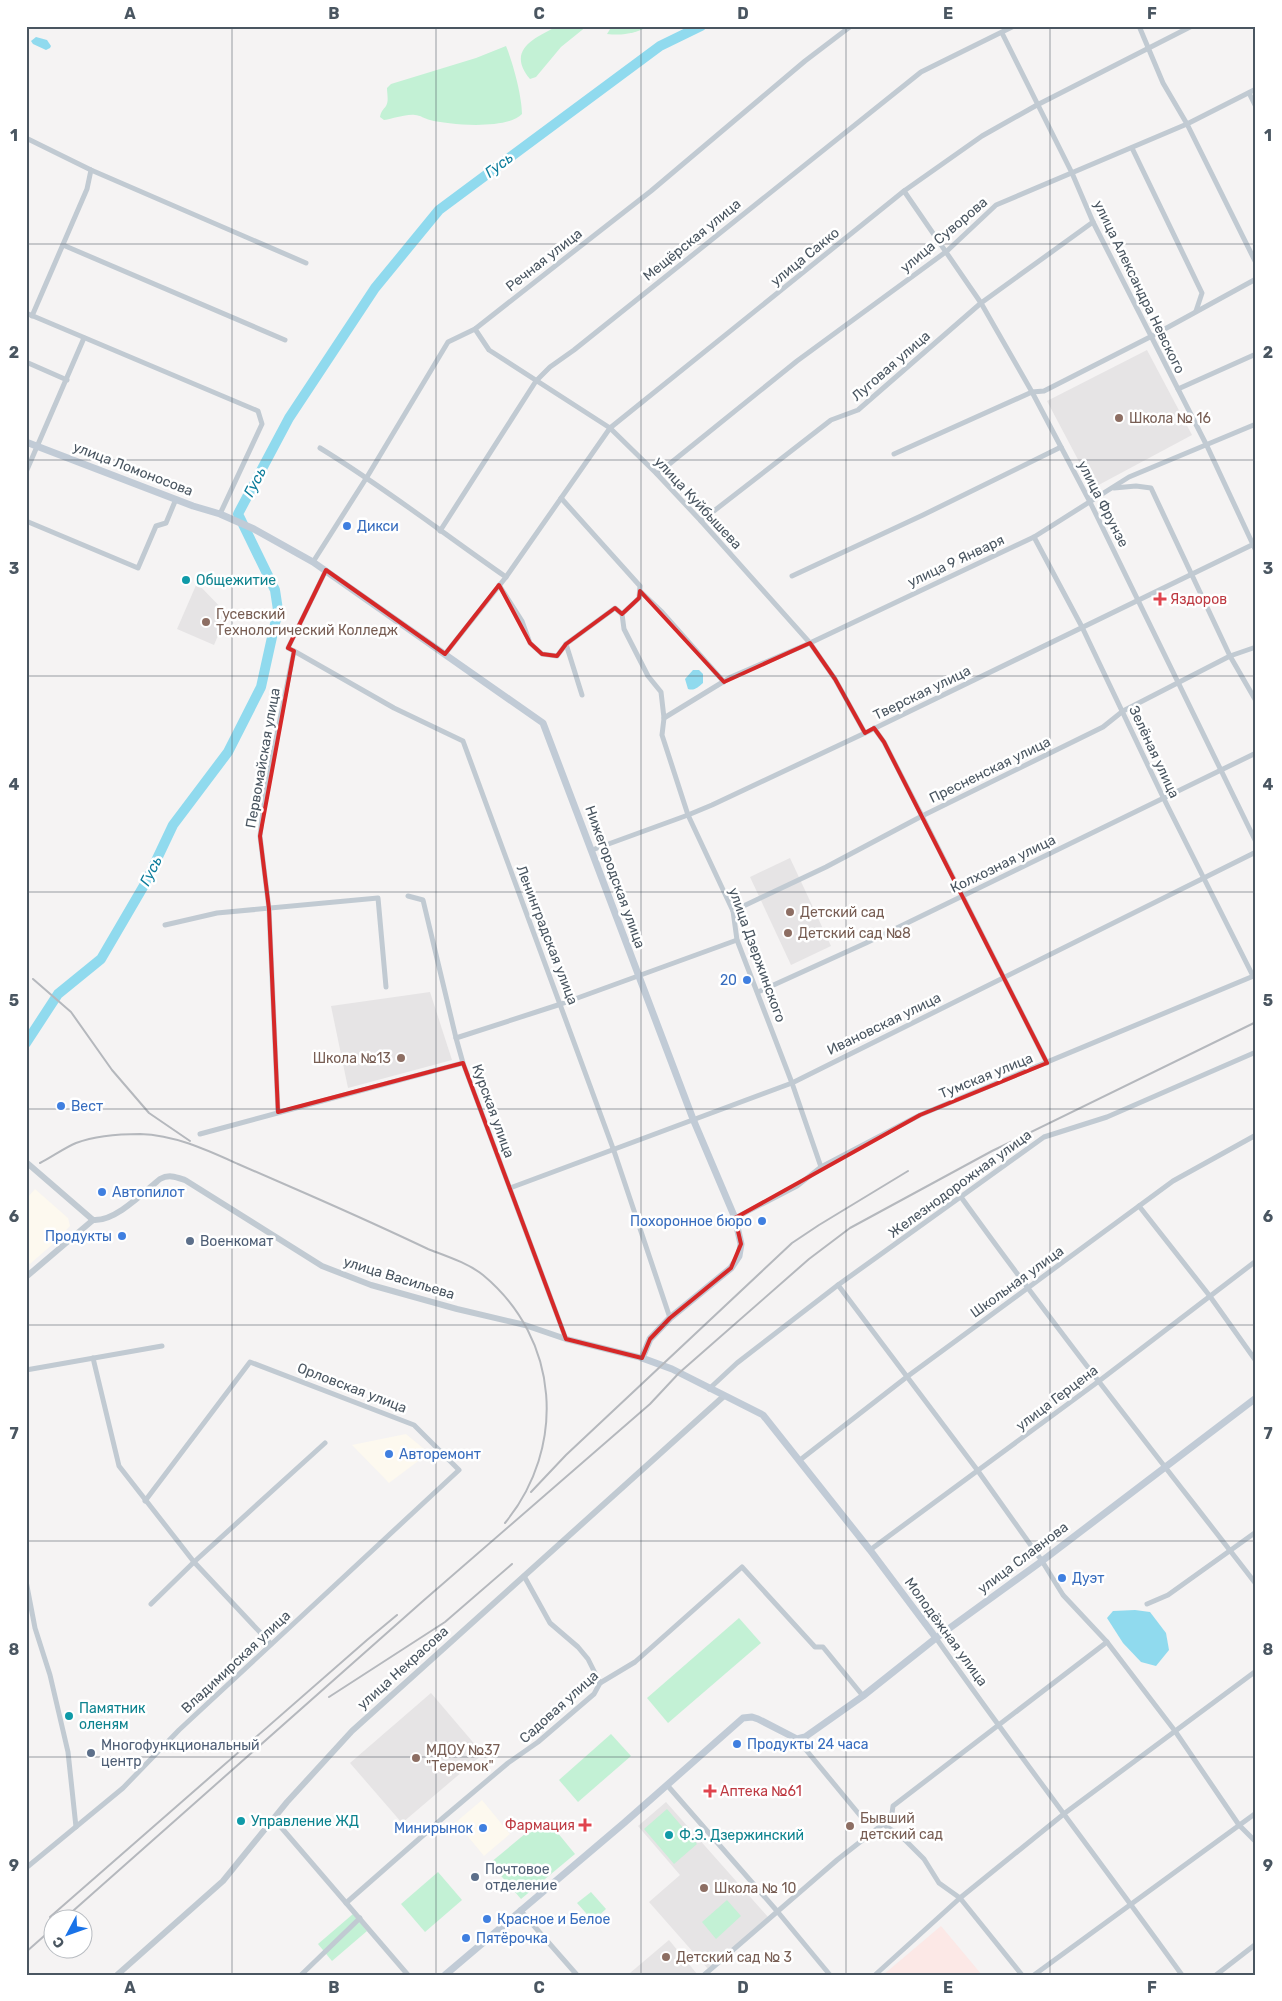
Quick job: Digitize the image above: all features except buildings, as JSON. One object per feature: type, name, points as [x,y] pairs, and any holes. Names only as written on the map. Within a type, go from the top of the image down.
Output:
[{"type":"main road","name":"улица Ломоносова","points":[[26,442],[231,519]]},
{"type":"main road","name":"Нижегородская улица","points":[[231,519],[254,529],[326,570],[544,723],[693,1119],[735,1218],[741,1244],[739,1256],[731,1268],[670,1318],[650,1339],[642,1358]]},
{"type":"main road","name":"Молодёжная улица","points":[[642,1358],[672,1369],[763,1415],[870,1550],[936,1638]]},
{"type":"main road","name":"улица Славнова","points":[[797,1739],[806,1737],[863,1696],[936,1638],[1042,1561],[1256,1398]]},
{"type":"main road","points":[[445,1975],[743,1718],[752,1717],[758,1719],[797,1739]]},
{"type":"street","name":"Речная улица","points":[[313,562],[367,477],[448,342],[475,328],[651,191],[805,61],[851,26]]},
{"type":"street","name":"Мещёрская улица","points":[[440,531],[536,381],[550,367],[574,350],[921,72],[1014,26]]},
{"type":"street","points":[[1140,26],[1163,83],[1186,124],[1256,263]]},
{"type":"street","name":"улица Сакко","points":[[445,654],[506,577],[610,428],[904,191],[982,136],[1038,104],[1192,26]]},
{"type":"street","name":"улица Александра Невского","points":[[1002,33],[1072,174],[1093,222],[1207,446],[1256,551]]},
{"type":"street","name":"улица Суворова","points":[[657,474],[797,361],[947,251],[996,205],[1186,124],[1256,89]]},
{"type":"street","points":[[1249,93],[1256,108]]},
{"type":"street","points":[[26,138],[91,170],[306,263]]},
{"type":"street","points":[[1132,148],[1202,293],[1196,311]]},
{"type":"street","points":[[91,170],[87,190],[63,245],[29,314],[258,411],[262,424],[220,514]]},
{"type":"street","name":"улица Фрунзе","points":[[904,191],[981,303],[1032,392],[1090,502],[1256,842]]},
{"type":"street","name":"Луговая улица","points":[[701,521],[831,420],[858,410],[981,303],[1093,222]]},
{"type":"street","points":[[63,245],[285,340]]},
{"type":"street","points":[[894,454],[1032,392],[1044,391],[1152,336],[1256,279]]},
{"type":"street","name":"улица Куйбышева","points":[[475,328],[489,350],[610,428],[657,474],[810,644],[835,679],[865,733]]},
{"type":"street","points":[[26,472],[84,338]]},
{"type":"street","points":[[1178,389],[1256,354]]},
{"type":"street","points":[[26,362],[67,380]]},
{"type":"street","name":"улица 9 Января","points":[[664,718],[724,682],[810,644],[1034,537],[1129,477],[1256,424]]},
{"type":"street","points":[[792,576],[923,515],[1061,447]]},
{"type":"street","points":[[320,448],[367,477],[506,577]]},
{"type":"street","points":[[1112,488],[1136,486],[1152,488],[1230,656],[1256,701]]},
{"type":"street","points":[[499,585],[522,621],[530,643],[542,654],[557,656],[566,644],[615,608],[622,614],[639,598],[640,586],[561,498]]},
{"type":"street","points":[[26,521],[138,568],[156,526],[166,523],[176,499]]},
{"type":"street","name":"Зелёная улица","points":[[1034,537],[1082,627],[1163,797],[1255,976]]},
{"type":"street","name":"Тверская улица","points":[[592,850],[688,816],[865,733],[1254,544]]},
{"type":"street","name":"Первомайская улица","points":[[278,1112],[269,909],[260,836],[265,792],[294,651],[288,648],[326,570]]},
{"type":"street","points":[[640,591],[724,682]]},
{"type":"street","name":"улица Дзержинского","points":[[622,614],[624,629],[648,676],[661,692],[664,718],[662,735],[688,816],[733,911],[737,940],[792,1082],[821,1167]]},
{"type":"street","points":[[566,644],[582,695]]},
{"type":"street","name":"Пресненская улица","points":[[733,911],[1103,727],[1123,711],[1230,656],[1256,647]]},
{"type":"street","name":"Ленинградская улица","points":[[294,651],[394,708],[463,741],[614,1151],[670,1318]]},
{"type":"street","points":[[874,728],[884,742],[1047,1063]]},
{"type":"street","name":"Колхозная улица","points":[[758,992],[962,897],[1256,753]]},
{"type":"street","name":"Ивановская улица","points":[[510,1188],[614,1151],[792,1082],[1256,852]]},
{"type":"street","name":"Курская улица","points":[[408,896],[423,900],[463,1063],[566,1339]]},
{"type":"street","points":[[165,925],[217,913],[378,898],[386,987]]},
{"type":"street","points":[[456,1038],[561,1004],[737,940]]},
{"type":"street","name":"Тумская улица","points":[[735,1218],[797,1186],[821,1167],[920,1115],[1255,976]]},
{"type":"street","name":"Железнодорожная улица","points":[[709,1389],[737,1362],[838,1285],[1044,1137],[1107,1117],[1256,1052]]},
{"type":"street","points":[[200,1134],[463,1063]]},
{"type":"street","name":"Школьная улица","points":[[800,1460],[908,1376],[1173,1181],[1256,1135]]},
{"type":"street","points":[[26,1162],[93,1220],[26,1277]]},
{"type":"street","name":"улица Васильева","points":[[93,1220],[100,1220],[114,1215],[160,1179],[165,1176],[174,1176],[185,1180],[322,1266],[342,1275],[457,1309],[525,1325],[566,1339],[642,1358]]},
{"type":"street","points":[[961,1197],[1027,1288],[1256,1584]]},
{"type":"street","points":[[1139,1206],[1209,1295],[1256,1361]]},
{"type":"street","name":"улица Герцена","points":[[870,1550],[1098,1381],[1256,1260]]},
{"type":"street","points":[[838,1285],[978,1471],[1064,1595],[1107,1642],[1175,1731],[1240,1825],[1256,1842]]},
{"type":"street","points":[[26,1370],[162,1346]]},
{"type":"street","points":[[93,1358],[119,1466],[194,1562],[271,1644]]},
{"type":"street","name":"Орловская улица","points":[[146,1501],[250,1362],[414,1425],[459,1470]]},
{"type":"street","name":"улица Некрасова","points":[[117,1975],[223,1881],[287,1802],[352,1731],[724,1396]]},
{"type":"street","points":[[151,1604],[194,1562],[325,1444]]},
{"type":"street","name":"Владимирская улица","points":[[26,1868],[123,1788],[179,1730],[459,1470]]},
{"type":"street","points":[[1147,1604],[1168,1595],[1256,1532]]},
{"type":"street","name":"Садовая улица","points":[[346,1903],[458,1805],[538,1742],[594,1694],[600,1684],[635,1662],[742,1567],[815,1648],[823,1647],[863,1696]]},
{"type":"street","points":[[524,1576],[550,1623],[578,1647],[588,1659],[600,1684]]},
{"type":"street","points":[[26,1581],[35,1628],[50,1675],[68,1752],[76,1827]]},
{"type":"street","name":"Молодёжная улица","points":[[936,1638],[998,1726],[1065,1813],[1182,1975]]},
{"type":"street","points":[[704,1975],[777,1911],[883,1824],[892,1813],[893,1806],[1107,1642]]},
{"type":"street","points":[[875,1975],[960,1898],[1065,1813],[1256,1671]]},
{"type":"street","points":[[797,1739],[863,1819],[883,1824],[902,1837],[924,1859],[939,1883],[960,1898],[1022,1975]]},
{"type":"street","points":[[667,1785],[830,1975]]},
{"type":"street","points":[[1034,1975],[1256,1813]]},
{"type":"street","points":[[274,1819],[408,1975]]},
{"type":"street","points":[[520,1910],[577,1975]]},
{"type":"street","points":[[301,1975],[360,1918]]},
{"type":"street","points":[[1216,1975],[1256,1944]]},
{"type":"highlighted area","points":[[326,570],[445,654],[499,585],[530,643],[542,654],[557,656],[566,644],[615,608],[622,614],[639,598],[640,591],[724,682],[810,643],[835,679],[865,733],[874,728],[884,742],[1047,1063],[920,1115],[735,1218],[741,1244],[731,1268],[670,1318],[650,1339],[642,1358],[566,1339],[463,1063],[278,1112],[269,909],[260,836],[294,651],[288,648]]},
{"type":"shaded area","name":"Школа № 16","points":[[1147,350],[1192,435],[1093,488],[1047,401]]},
{"type":"shaded area","points":[[197,583],[227,614],[214,645],[177,629]]},
{"type":"shaded area","name":"Детский сад","points":[[790,858],[831,946],[791,965],[750,877]]},
{"type":"shaded area","points":[[430,992],[452,1060],[348,1088],[331,1006]]},
{"type":"shaded area","points":[[35,1189],[68,1218],[70,1226],[30,1264],[26,1260],[26,1199]]},
{"type":"shaded area","points":[[406,1434],[429,1453],[389,1483],[352,1445]]},
{"type":"shaded area","name":"МДОУ №37 \"Теремок\"","points":[[431,1693],[483,1754],[402,1823],[350,1763]]},
{"type":"shaded area","name":"Минирынок","points":[[482,1800],[510,1834],[484,1856],[456,1822]]},
{"type":"shaded area","name":"Школа № 10","points":[[666,1802],[768,1917],[708,1969],[649,1902],[680,1875],[638,1826]]},
{"type":"shaded area","points":[[941,1926],[982,1975],[883,1975]]},
{"type":"shaded area","name":"Детский сад № 3","points":[[669,1940],[697,1974],[632,1975],[630,1973]]},
{"type":"green space","points":[[558,26],[587,26],[561,47],[536,77],[530,79],[523,69],[522,53],[532,40]]},
{"type":"green space","points":[[612,26],[650,26],[619,35],[607,34]]},
{"type":"green space","points":[[506,46],[517,80],[522,107],[522,114],[515,119],[491,124],[464,125],[439,122],[415,115],[384,120],[380,117],[387,102],[387,88],[391,84],[476,58]]},
{"type":"green space","points":[[739,1618],[761,1643],[668,1723],[647,1698]]},
{"type":"green space","points":[[611,1734],[631,1756],[578,1802],[559,1780]]},
{"type":"green space","points":[[667,1809],[697,1844],[674,1864],[644,1829]]},
{"type":"green space","points":[[537,1824],[557,1832],[575,1854],[521,1899],[490,1863]]},
{"type":"green space","points":[[438,1872],[462,1900],[425,1932],[401,1904]]},
{"type":"green space","points":[[591,1892],[606,1909],[593,1921],[577,1903]]},
{"type":"green space","points":[[727,1900],[741,1916],[716,1939],[702,1922]]},
{"type":"green space","points":[[353,1914],[367,1931],[332,1961],[318,1944]]},
{"type":"water","points":[[36,37],[47,40],[51,46],[50,48],[46,50],[33,44],[31,41]]},
{"type":"water","points":[[693,670],[699,670],[703,674],[703,683],[695,689],[688,689],[685,679]]},
{"type":"water","points":[[1135,1610],[1150,1612],[1166,1633],[1169,1650],[1156,1666],[1141,1662],[1123,1643],[1107,1618],[1113,1611]]},
{"type":"waterway","name":"Гусь","points":[[26,1043],[58,994],[101,959],[146,882],[173,825],[228,752],[261,687],[278,610],[275,590],[238,514],[289,418],[375,288],[439,210],[660,46],[701,26]]},
{"type":"railway","points":[[33,979],[71,1012],[112,1070],[149,1113],[190,1141]]},
{"type":"railway","points":[[76,1908],[423,1601],[650,1404],[679,1373],[809,1259],[850,1228],[992,1151],[1256,1022]]},
{"type":"railway","points":[[40,1163],[76,1143],[99,1137],[140,1134],[178,1140],[215,1154],[428,1249],[457,1260],[483,1275],[509,1301],[528,1330],[540,1362],[546,1394],[546,1428],[539,1461],[525,1493],[505,1523]]},
{"type":"railway","points":[[531,1492],[566,1455],[792,1243],[908,1171]]},
{"type":"railway","points":[[329,1697],[445,1622],[512,1564]]},
{"type":"railway","points":[[60,1908],[397,1615]]},
{"type":"railway","points":[[26,1952],[42,1938]]},
{"type":"place","name":"Школа № 16","points":[[1119,418]]},
{"type":"place","name":"Дикси","points":[[347,526]]},
{"type":"place","name":"Общежитие","points":[[186,580]]},
{"type":"place","name":"Яздоров","points":[[1160,599]]},
{"type":"place","name":"Гусевский Технологический Колледж","points":[[206,622]]},
{"type":"place","name":"Детский сад","points":[[790,912]]},
{"type":"place","name":"Детский сад №8","points":[[788,933]]},
{"type":"place","name":"20","points":[[747,980]]},
{"type":"place","name":"Школа №13","points":[[401,1058]]},
{"type":"place","name":"Вест","points":[[61,1106]]},
{"type":"place","name":"Автопилот","points":[[102,1192]]},
{"type":"place","name":"Похоронное бюро","points":[[762,1221]]},
{"type":"place","name":"Продукты","points":[[122,1236]]},
{"type":"place","name":"Военкомат","points":[[190,1241]]},
{"type":"place","name":"Авторемонт","points":[[389,1454]]},
{"type":"place","name":"Дуэт","points":[[1062,1578]]},
{"type":"place","name":"Памятник оленям","points":[[69,1716]]},
{"type":"place","name":"Продукты 24 часа","points":[[737,1744]]},
{"type":"place","name":"Многофункциональный центр","points":[[91,1753]]},
{"type":"place","name":"МДОУ №37 \"Теремок\"","points":[[416,1758]]},
{"type":"place","name":"Аптека №61","points":[[710,1791]]},
{"type":"place","name":"Управление ЖД","points":[[241,1821]]},
{"type":"place","name":"Фармация","points":[[585,1825]]},
{"type":"place","name":"Бывший детский сад","points":[[850,1826]]},
{"type":"place","name":"Минирынок","points":[[483,1828]]},
{"type":"place","name":"Ф.Э. Дзержинский","points":[[669,1835]]},
{"type":"place","name":"Почтовое отделение","points":[[475,1877]]},
{"type":"place","name":"Школа № 10","points":[[704,1888]]},
{"type":"place","name":"Красное и Белое","points":[[487,1919]]},
{"type":"place","name":"Пятёрочка","points":[[466,1938]]},
{"type":"place","name":"Детский сад № 3","points":[[666,1957]]}]
